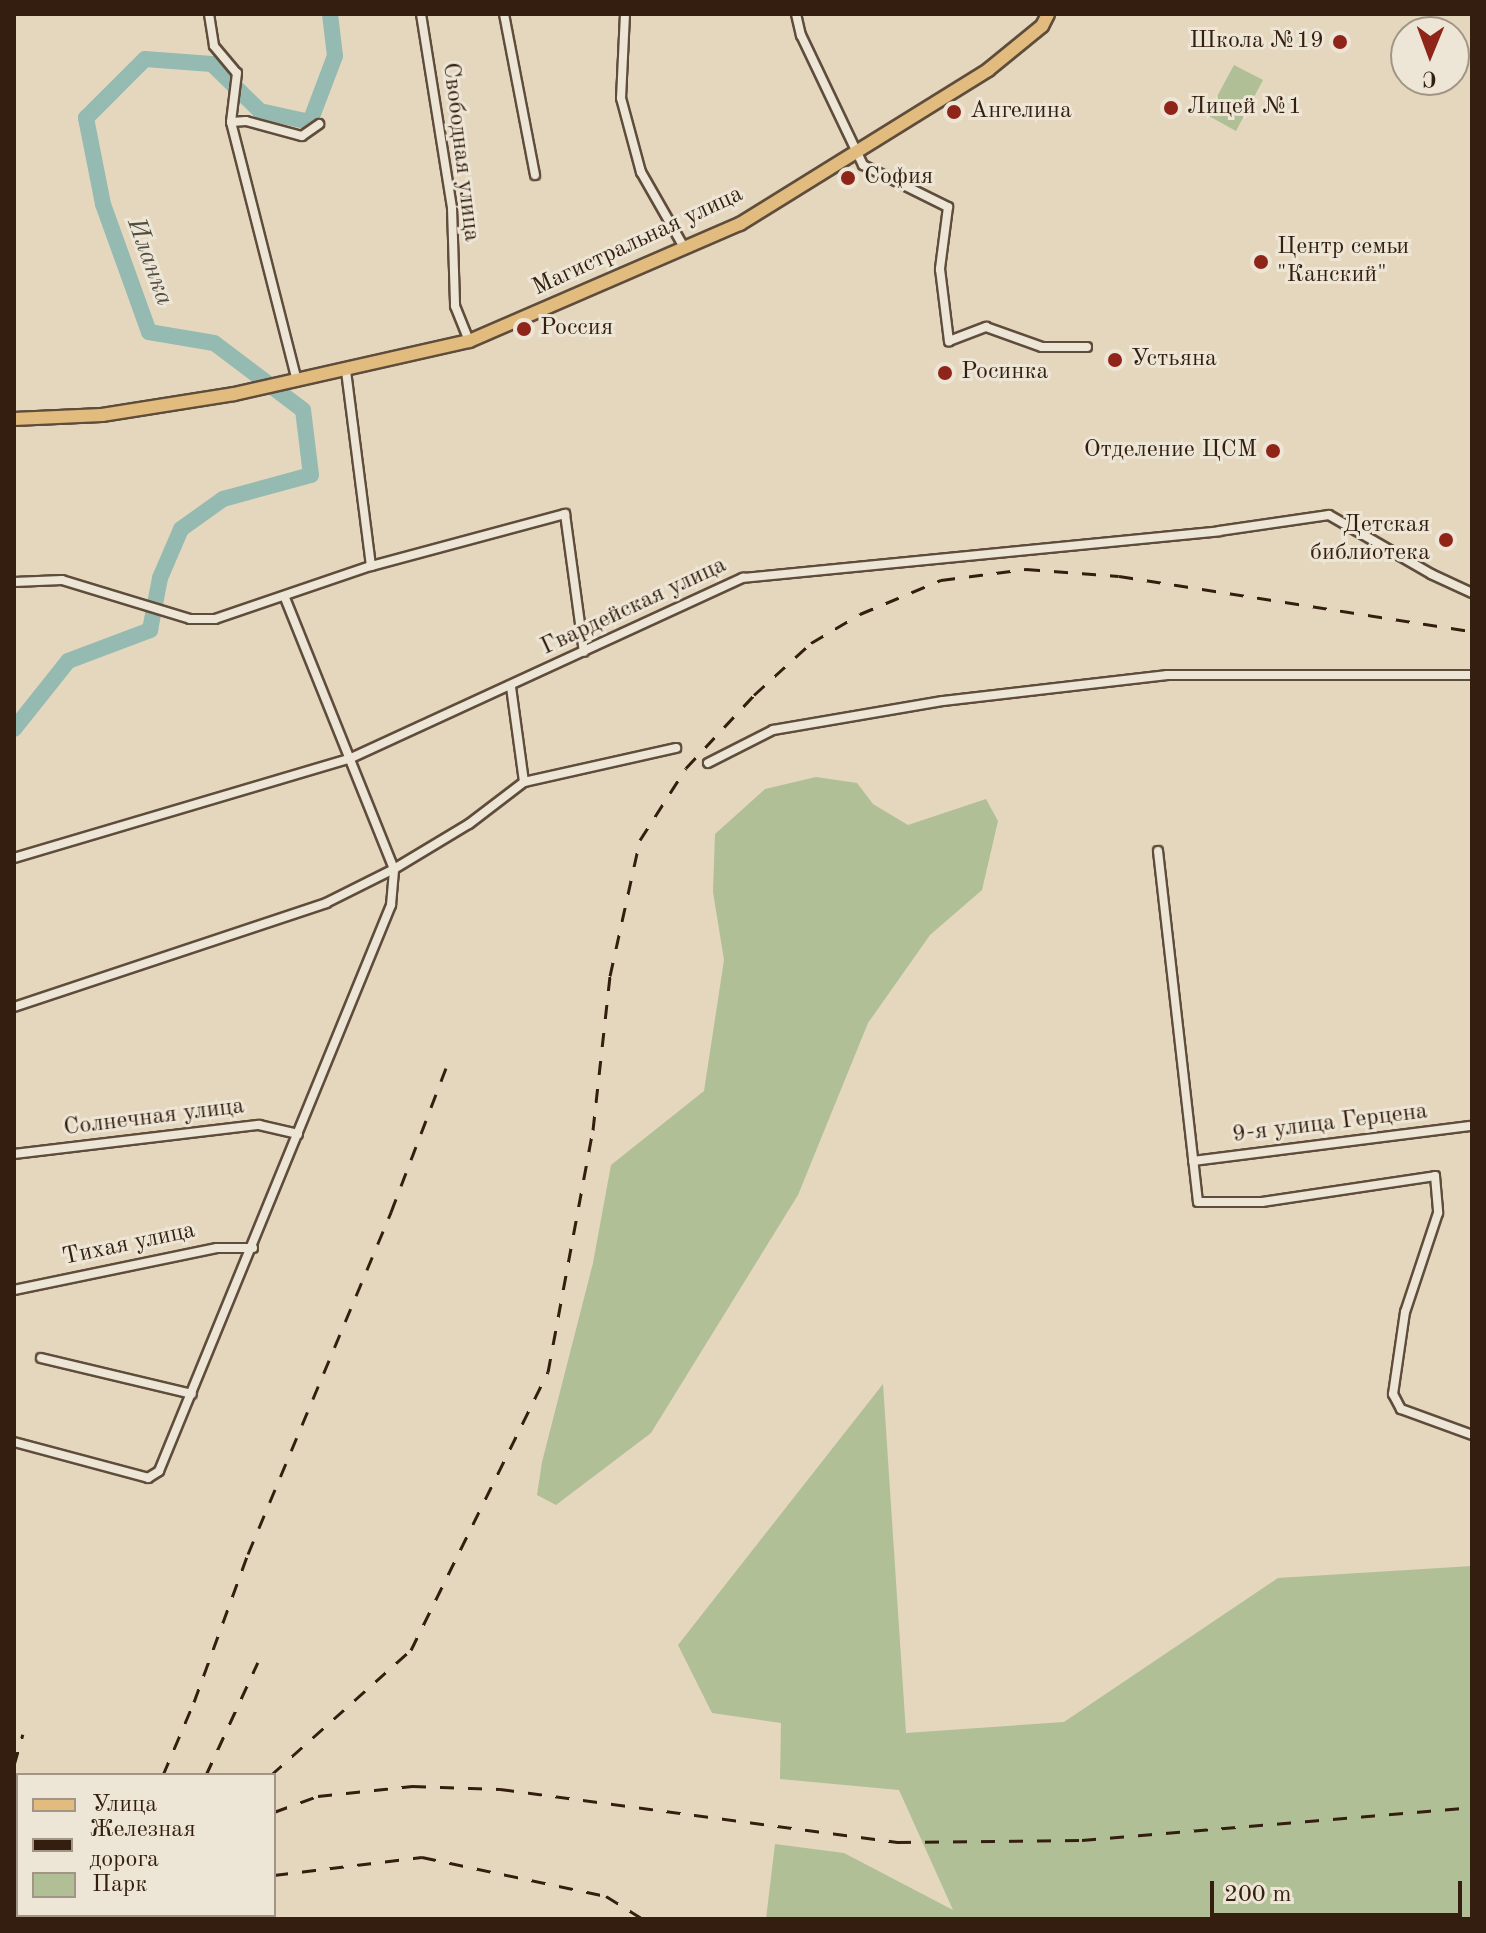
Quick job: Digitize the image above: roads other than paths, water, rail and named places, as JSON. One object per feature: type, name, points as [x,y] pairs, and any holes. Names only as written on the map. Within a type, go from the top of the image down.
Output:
[{"type":"main road","name":"Магистральная улица","points":[[14,419],[102,415],[234,394],[294,383],[469,341],[740,224],[996,65],[1042,26],[1048,14]]},
{"type":"street","points":[[209,14],[214,46],[233,66],[238,82],[231,122],[294,383]]},
{"type":"street","name":"Свободная улица","points":[[421,14],[452,208],[455,306],[469,341]]},
{"type":"street","points":[[504,14],[535,175]]},
{"type":"street","points":[[625,14],[621,98],[641,172],[685,249]]},
{"type":"street","points":[[796,14],[801,35],[863,165],[948,207],[940,269],[949,341],[986,327],[1042,347],[1087,347]]},
{"type":"street","points":[[231,122],[246,121],[302,136],[319,124]]},
{"type":"street","points":[[346,371],[371,566]]},
{"type":"street","points":[[14,582],[62,580],[190,619],[215,619],[371,566],[565,514],[584,652]]},
{"type":"street","name":"Гвардейская улица","points":[[14,858],[349,759],[428,720],[511,687],[743,578],[1219,531],[1329,515],[1431,574],[1472,593]]},
{"type":"street","points":[[14,1442],[148,1478],[154,1476],[253,1248],[355,987],[391,905],[394,869],[284,596]]},
{"type":"street","points":[[708,763],[773,730],[943,701],[1167,675],[1472,675]]},
{"type":"street","points":[[511,687],[524,782]]},
{"type":"street","points":[[14,1007],[326,903],[394,869],[469,824],[524,782],[676,748]]},
{"type":"street","points":[[1158,851],[1198,1202],[1262,1202],[1435,1176],[1438,1213],[1405,1312],[1393,1394],[1401,1409],[1472,1435]]},
{"type":"street","name":"Солнечная улица","points":[[14,1154],[259,1125],[298,1134]]},
{"type":"street","name":"9-я улица Герцена","points":[[1193,1161],[1472,1126]]},
{"type":"street","name":"Тихая улица","points":[[14,1290],[217,1248],[253,1248]]},
{"type":"street","points":[[41,1358],[192,1394]]},
{"type":"waterway","name":"Иланка","points":[[14,729],[68,661],[150,630],[160,578],[181,529],[223,499],[311,475],[303,410],[214,343],[149,332],[103,204],[86,118],[145,59],[212,64],[260,111],[310,122],[335,56],[330,14]]},
{"type":"railway","points":[[273,1773],[411,1650],[548,1372],[593,1130],[610,976],[640,840],[686,768],[754,695],[811,643],[860,614],[941,580],[1026,569],[1119,576],[1472,631]]},
{"type":"railway","points":[[164,1773],[194,1702],[248,1554],[391,1212],[448,1063]]},
{"type":"railway","points":[[207,1773],[258,1662]]},
{"type":"railway","points":[[14,1765],[23,1734]]},
{"type":"railway","points":[[276,1811],[318,1796],[412,1786],[500,1789],[897,1842],[1082,1840],[1472,1807]]},
{"type":"railway","points":[[276,1875],[422,1857],[606,1896],[643,1919]]},
{"type":"railway","points":[[132,1919],[138,1917]]},
{"type":"place","name":"Школа №19","points":[[1340,42]]},
{"type":"place","name":"Лицей №1","points":[[1171,108]]},
{"type":"place","name":"Ангелина","points":[[954,112]]},
{"type":"place","name":"София","points":[[848,178]]},
{"type":"place","name":"Центр семьи \"Канский\"","points":[[1261,262]]},
{"type":"place","name":"Россия","points":[[524,329]]},
{"type":"place","name":"Устьяна","points":[[1115,360]]},
{"type":"place","name":"Росинка","points":[[945,373]]},
{"type":"place","name":"Отделение ЦСМ","points":[[1273,451]]},
{"type":"place","name":"Детская библиотека","points":[[1446,540]]}]
